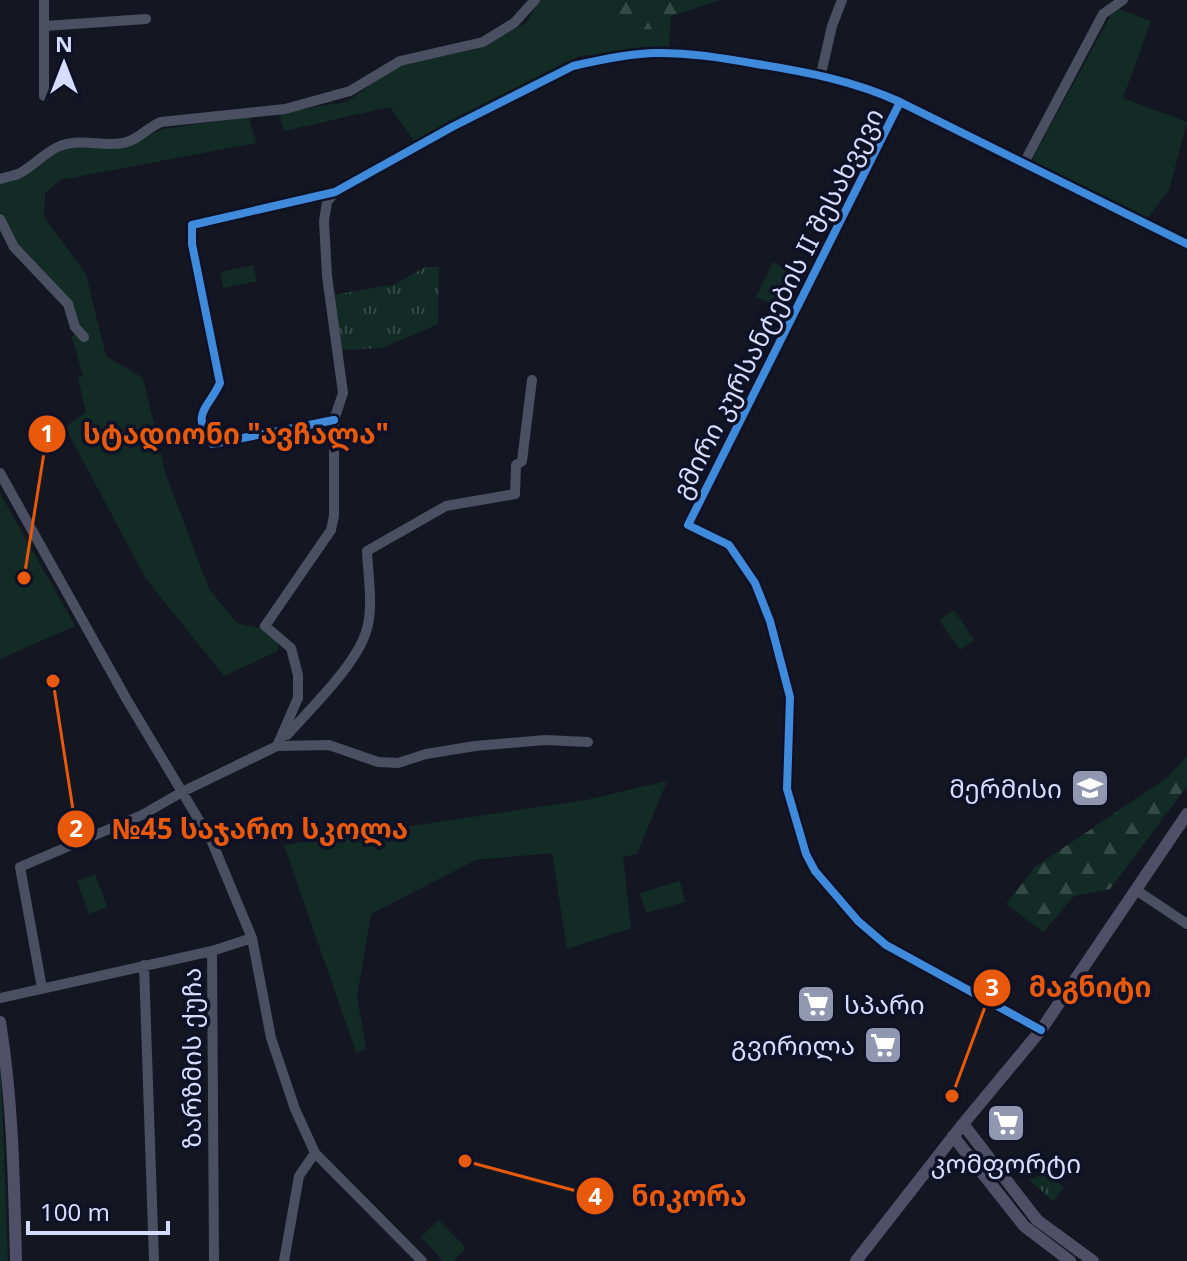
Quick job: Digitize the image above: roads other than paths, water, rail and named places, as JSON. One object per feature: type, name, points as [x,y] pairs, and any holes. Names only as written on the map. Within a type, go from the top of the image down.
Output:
[{"type":"main road","points":[[856,1261],[953,1136],[1041,1030],[1187,814]]},
{"type":"main road","points":[[0,1022],[14,1172],[16,1261]]},
{"type":"main road","points":[[963,1124],[1068,1255]]},
{"type":"main road","points":[[953,1136],[1024,1226],[1068,1255],[1093,1261]]},
{"type":"main road","points":[[986,1176],[997,1168]]},
{"type":"street","points":[[44,0],[44,96]]},
{"type":"street","points":[[0,179],[20,174],[42,154],[79,141],[121,144],[161,122],[285,109],[350,91],[400,61],[483,42],[514,23],[535,0]]},
{"type":"street","points":[[821,74],[832,26],[842,0]]},
{"type":"street","points":[[1024,163],[1103,14],[1123,0]]},
{"type":"street","points":[[45,26],[146,19]]},
{"type":"street","points":[[334,420],[212,444],[201,427],[202,411],[220,383],[192,244],[192,225],[335,192],[452,127],[573,66],[586,63],[653,53],[717,57],[821,74],[900,102],[1187,244]]},
{"type":"street","name":"გმირი კურსანტების II შესახვევი","points":[[900,102],[688,525],[729,545],[755,583],[770,621],[790,697],[787,789],[806,854],[815,871],[858,921],[886,945],[1041,1030]]},
{"type":"street","points":[[277,746],[298,698],[298,675],[291,648],[265,626],[331,530],[334,516],[334,420],[343,393],[328,289],[324,221],[327,202],[335,192]]},
{"type":"street","points":[[0,219],[14,247],[68,304],[75,327],[84,337]]},
{"type":"street","points":[[42,988],[20,867],[142,815],[277,746],[340,674],[366,634],[369,592],[367,551],[446,506],[515,494],[516,465],[522,461],[532,380]]},
{"type":"street","points":[[0,473],[127,700],[212,842],[252,938],[271,1038],[295,1109],[315,1153],[422,1261]]},
{"type":"street","points":[[277,746],[329,745],[378,762],[398,763],[426,754],[475,746],[545,740],[588,742]]},
{"type":"street","points":[[1136,890],[1187,924]]},
{"type":"street","points":[[0,998],[212,951],[252,938]]},
{"type":"street","name":"ზარზმის ქუჩა","points":[[212,951],[214,1261]]},
{"type":"street","points":[[144,965],[154,1261]]},
{"type":"street","points":[[284,1261],[299,1176],[315,1153]]},
{"type":"place","name":"სტადიონი \"ავჩალა\"","points":[[24,578]]},
{"type":"place","name":"№45 საჯარო სკოლა","points":[[53,681]]},
{"type":"place","name":"მერმისი","points":[[1090,788]]},
{"type":"place","name":"სპარი","points":[[816,1004]]},
{"type":"place","name":"გვირილა","points":[[883,1045]]},
{"type":"place","name":"მაგნიტი","points":[[952,1096]]},
{"type":"place","name":"კომფორტი","points":[[1006,1123]]},
{"type":"place","name":"ნიკორა","points":[[465,1161]]}]
